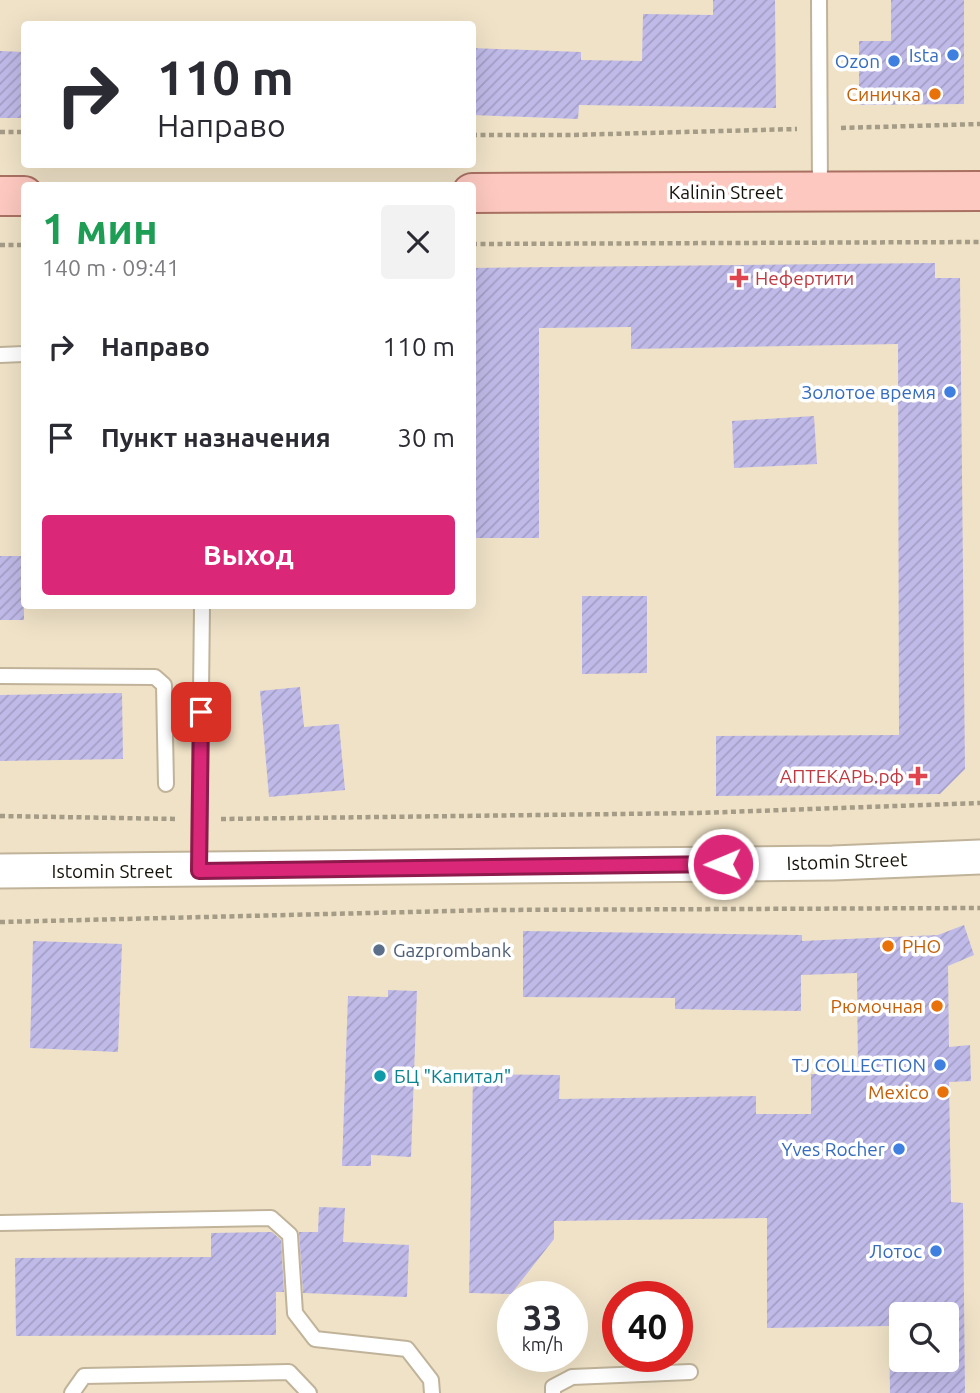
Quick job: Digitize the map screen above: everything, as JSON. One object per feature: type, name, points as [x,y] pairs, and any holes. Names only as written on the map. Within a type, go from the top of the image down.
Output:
[{"type":"main road","name":"Kalinin Street","points":[[476,194],[980,191]]},
{"type":"main road","points":[[0,196],[21,196]]},
{"type":"street","name":"Istomin Street","points":[[0,871],[833,863],[980,856]]},
{"type":"lane","points":[[819,0],[820,191]]},
{"type":"lane","points":[[0,355],[21,354]]},
{"type":"lane","points":[[199,871],[202,609]]},
{"type":"lane","points":[[0,676],[155,677],[164,685],[166,785]]},
{"type":"lane","points":[[0,1223],[271,1218],[290,1235],[295,1313],[315,1339],[407,1349],[431,1380],[432,1393]]},
{"type":"lane","points":[[72,1393],[84,1377],[289,1372],[309,1393]]},
{"type":"lane","points":[[553,1393],[553,1387],[572,1377],[690,1372]]},
{"type":"path","points":[[476,135],[980,124]]},
{"type":"path","points":[[0,132],[21,132]]},
{"type":"path","points":[[476,244],[980,242]]},
{"type":"path","points":[[0,245],[21,245]]},
{"type":"path","points":[[0,816],[200,819],[698,813],[980,803]]},
{"type":"path","points":[[0,922],[492,910],[980,908]]},
{"type":"building","points":[[713,0],[775,0],[776,108],[579,105],[578,119],[476,115],[476,48],[581,52],[581,60],[642,61],[643,14],[713,15]]},
{"type":"building","points":[[891,0],[964,0],[964,104],[859,105],[859,41],[891,41]]},
{"type":"building","points":[[0,51],[21,52],[21,118],[0,118]]},
{"type":"building","points":[[935,263],[935,278],[960,278],[965,769],[940,794],[716,796],[716,736],[899,735],[898,344],[631,349],[631,327],[539,328],[539,538],[476,538],[476,268]]},
{"type":"building","points":[[814,416],[817,464],[734,468],[732,421]]},
{"type":"building","points":[[0,556],[21,556],[21,609],[24,609],[24,620],[0,620]]},
{"type":"building","points":[[582,596],[647,596],[647,673],[582,674]]},
{"type":"building","points":[[300,687],[304,727],[339,724],[345,790],[269,797],[260,691]]},
{"type":"building","points":[[122,693],[123,759],[0,761],[0,695]]},
{"type":"building","points":[[964,925],[974,955],[948,966],[949,1047],[970,1045],[971,1081],[949,1082],[951,1202],[963,1203],[965,1393],[890,1393],[890,1372],[959,1372],[959,1302],[889,1302],[889,1326],[767,1328],[767,1218],[554,1221],[554,1239],[521,1281],[497,1281],[497,1294],[469,1293],[473,1074],[560,1075],[559,1099],[756,1096],[756,1114],[811,1114],[811,1074],[858,1074],[857,973],[801,975],[801,1011],[675,1009],[675,998],[523,997],[523,931],[802,935],[802,941],[938,935]]},
{"type":"building","points":[[33,941],[122,944],[118,1052],[30,1048]]},
{"type":"building","name":"БЦ \"Капитал\"","points":[[388,990],[417,991],[411,1157],[371,1155],[371,1166],[342,1166],[348,996],[388,997]]},
{"type":"building","points":[[319,1207],[345,1208],[343,1242],[409,1245],[407,1297],[303,1293],[299,1232],[318,1232]]},
{"type":"building","points":[[272,1232],[281,1240],[284,1292],[276,1292],[276,1335],[16,1336],[15,1258],[211,1257],[211,1233]]},
{"type":"place","name":"Ista","points":[[953,55]]},
{"type":"place","name":"Ozon","points":[[894,61]]},
{"type":"place","name":"Синичка","points":[[935,94]]},
{"type":"place","name":"Нефертити","points":[[739,278]]},
{"type":"place","name":"Золотое время","points":[[950,392]]},
{"type":"place","name":"АПТЕКАРЬ.рф","points":[[918,776]]},
{"type":"place","name":"PHO","points":[[888,946]]},
{"type":"place","name":"Gazprombank","points":[[379,950]]},
{"type":"place","name":"Рюмочная","points":[[937,1006]]},
{"type":"place","name":"TJ COLLECTION","points":[[940,1065]]},
{"type":"place","name":"БЦ \"Капитал\"","points":[[380,1076]]},
{"type":"place","name":"Mexico","points":[[943,1092]]},
{"type":"place","name":"Yves Rocher","points":[[899,1149]]},
{"type":"place","name":"Лотос","points":[[936,1251]]},
{"type":"route","points":[[201,712],[199,871],[723,864]]}]
